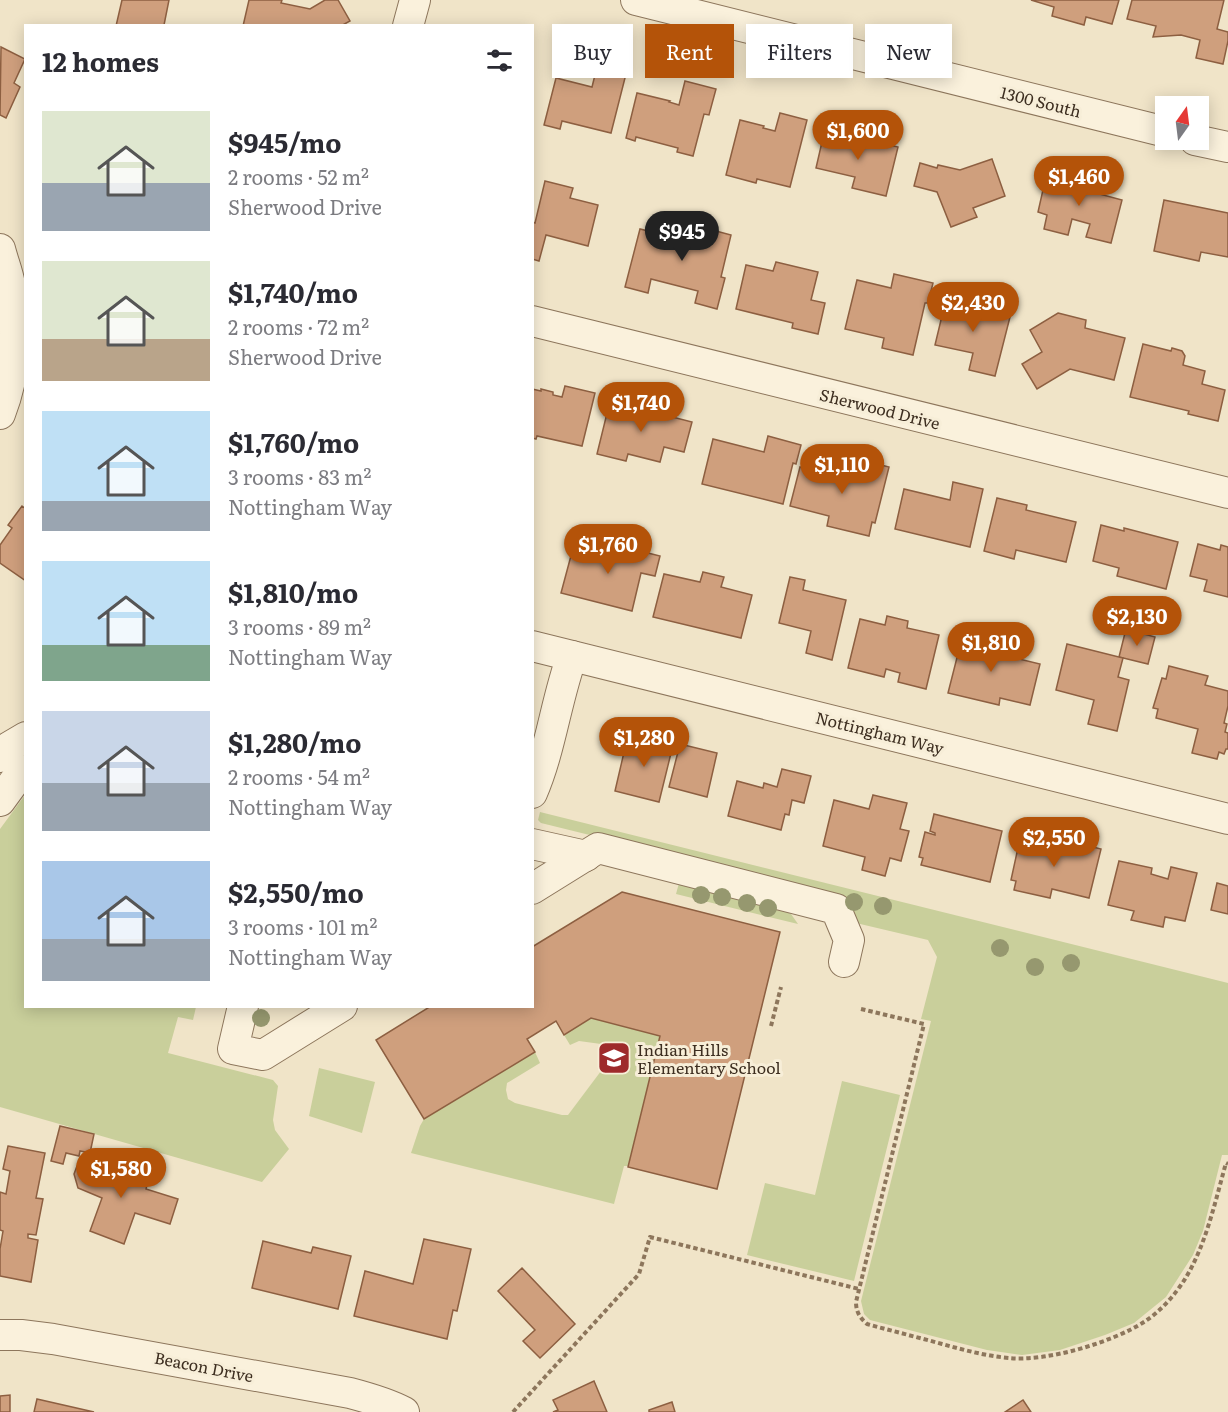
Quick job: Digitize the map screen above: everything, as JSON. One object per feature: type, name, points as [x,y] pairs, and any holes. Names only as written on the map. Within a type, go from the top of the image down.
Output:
[{"type":"street","points":[[409,24],[415,0]]},
{"type":"street","name":"1300 South","points":[[636,0],[1155,129]]},
{"type":"street","points":[[1209,143],[1228,147]]},
{"type":"street","points":[[0,249],[10,284],[15,339],[9,390],[0,414]]},
{"type":"street","name":"Sherwood Drive","points":[[534,321],[1228,493]]},
{"type":"street","name":"Nottingham Way","points":[[534,646],[1228,819]]},
{"type":"street","points":[[534,789],[540,776],[572,656]]},
{"type":"street","points":[[0,758],[9,747],[24,739]]},
{"type":"street","points":[[0,801],[24,771]]},
{"type":"street","points":[[534,844],[586,856]]},
{"type":"street","points":[[534,888],[598,848],[836,909],[849,940],[844,962]]},
{"type":"street","points":[[243,1008],[233,1049],[263,1055],[327,1011]]},
{"type":"street","name":"Beacon Drive","points":[[0,1335],[21,1335],[74,1342],[338,1391],[372,1399],[404,1412]]},
{"type":"path","points":[[771,1026],[781,987]]},
{"type":"path","points":[[861,1009],[924,1023],[856,1308],[862,1320],[867,1324],[979,1354],[1011,1359],[1060,1354],[1128,1332],[1165,1305],[1184,1281],[1204,1239],[1226,1163],[1228,1164]]},
{"type":"path","points":[[513,1412],[639,1274],[650,1237],[860,1289]]},
{"type":"green space","points":[[24,796],[24,1008],[196,1008],[193,1020],[178,1017],[168,1053],[273,1080],[278,1086],[273,1120],[275,1130],[289,1149],[262,1182],[0,1107],[0,829]]},
{"type":"green space","points":[[540,812],[1228,983],[1228,1155],[1222,1155],[1203,1231],[1193,1255],[1166,1297],[1134,1323],[1105,1335],[1060,1350],[1022,1355],[987,1350],[870,1320],[864,1314],[861,1301],[931,1021],[921,1019],[937,957],[928,940],[856,923],[841,897],[541,823],[538,820]]},
{"type":"green space","points":[[679,883],[780,909],[791,914],[798,924],[676,894]]},
{"type":"green space","points":[[591,1018],[660,1036],[628,1166],[624,1166],[614,1204],[411,1153],[424,1119],[535,1052],[540,1063],[507,1083],[508,1099],[515,1103],[568,1115],[610,1059],[608,1048],[601,1044],[579,1041],[570,1045],[564,1035]]},
{"type":"green space","points":[[319,1068],[375,1082],[362,1133],[309,1116]]},
{"type":"green space","points":[[842,1081],[900,1095],[854,1281],[747,1255],[765,1183],[815,1195]]},
{"type":"building","points":[[122,0],[169,0],[164,24],[116,24]]},
{"type":"building","points":[[249,0],[282,0],[281,3],[310,9],[325,0],[338,0],[350,21],[345,24],[243,24]]},
{"type":"building","points":[[1031,0],[1119,0],[1112,24],[1086,17],[1084,25],[1052,16],[1054,7]]},
{"type":"building","points":[[1132,0],[1224,0],[1217,29],[1228,32],[1223,64],[1196,58],[1200,40],[1181,35],[1153,37],[1156,26],[1127,19]]},
{"type":"building","points":[[1,47],[24,58],[24,61],[14,83],[20,87],[6,118],[0,115]]},
{"type":"building","points":[[556,78],[592,87],[594,78],[625,78],[611,133],[562,121],[560,129],[544,125]]},
{"type":"building","points":[[685,81],[716,89],[709,115],[704,114],[693,156],[677,152],[678,148],[636,137],[635,141],[626,138],[637,93],[679,105]]},
{"type":"building","points":[[780,113],[807,120],[790,187],[757,179],[756,183],[726,175],[740,120],[775,131]]},
{"type":"building","points":[[825,129],[898,147],[886,196],[852,188],[855,177],[816,168]]},
{"type":"building","points":[[992,159],[1005,196],[973,208],[977,217],[951,227],[937,192],[914,186],[920,163],[937,168],[938,165],[960,170]]},
{"type":"building","points":[[1062,172],[1095,180],[1092,192],[1122,200],[1111,243],[1086,237],[1090,224],[1072,219],[1068,235],[1044,229],[1047,215],[1038,212],[1045,181],[1059,184]]},
{"type":"building","points":[[545,181],[573,188],[570,198],[598,205],[588,246],[546,235],[539,261],[534,260],[535,223]]},
{"type":"building","points":[[1164,200],[1228,213],[1228,257],[1201,252],[1199,261],[1154,251]]},
{"type":"building","points":[[690,224],[731,235],[721,277],[725,278],[717,309],[695,303],[698,291],[651,279],[648,293],[625,287],[640,229],[668,236],[670,228],[674,226],[681,230],[679,238],[686,240]]},
{"type":"building","points":[[776,262],[818,272],[811,300],[825,303],[818,334],[792,328],[793,323],[736,309],[746,265],[773,271]]},
{"type":"building","points":[[894,274],[933,283],[928,303],[925,303],[913,355],[882,348],[884,338],[845,329],[857,280],[891,288]]},
{"type":"building","points":[[947,295],[985,304],[984,311],[1010,317],[995,376],[969,370],[973,353],[935,345]]},
{"type":"building","points":[[1058,313],[1086,320],[1085,328],[1125,338],[1114,380],[1070,369],[1037,389],[1022,364],[1042,352],[1030,330]]},
{"type":"building","points":[[1143,344],[1171,351],[1172,348],[1182,351],[1185,356],[1183,365],[1205,371],[1202,384],[1225,390],[1218,421],[1188,414],[1189,411],[1130,397]]},
{"type":"building","points":[[565,386],[595,393],[582,446],[537,436],[534,438],[534,389],[553,392],[553,395],[562,397]]},
{"type":"building","points":[[610,401],[692,422],[684,452],[664,447],[660,462],[628,454],[626,461],[597,454]]},
{"type":"building","points":[[768,436],[801,445],[796,464],[793,463],[783,504],[702,484],[713,439],[764,452]]},
{"type":"building","points":[[862,460],[889,467],[875,523],[872,522],[869,536],[827,526],[829,516],[790,506],[800,467],[814,471],[816,462],[859,473]]},
{"type":"building","points":[[953,482],[983,489],[970,547],[895,529],[904,489],[950,500]]},
{"type":"building","points":[[997,498],[1027,505],[1026,510],[1076,522],[1066,562],[1016,550],[1014,559],[984,551]]},
{"type":"building","points":[[22,506],[24,508],[24,580],[0,563],[0,545],[12,528],[8,525]]},
{"type":"building","points":[[1101,525],[1124,531],[1124,528],[1178,542],[1166,589],[1117,576],[1119,568],[1093,561]]},
{"type":"building","points":[[593,539],[621,546],[620,548],[660,556],[655,576],[641,573],[632,611],[561,593],[572,552],[589,556]]},
{"type":"building","points":[[1198,544],[1220,550],[1221,545],[1228,547],[1228,597],[1204,591],[1207,580],[1190,576]]},
{"type":"building","points":[[703,572],[724,577],[721,587],[752,595],[741,638],[653,617],[664,574],[700,582]]},
{"type":"building","points":[[790,577],[805,580],[803,590],[846,600],[832,660],[806,653],[811,631],[779,623]]},
{"type":"building","points":[[887,616],[908,621],[907,628],[939,635],[926,689],[898,682],[900,673],[886,669],[884,677],[848,668],[860,619],[885,625]]},
{"type":"building","points":[[1126,629],[1155,637],[1148,664],[1119,657]]},
{"type":"building","points":[[964,630],[997,638],[994,653],[1040,664],[1030,705],[1000,698],[999,705],[948,693]]},
{"type":"building","points":[[1067,644],[1123,658],[1118,677],[1129,680],[1117,731],[1088,724],[1094,700],[1056,690]]},
{"type":"building","points":[[1169,666],[1208,676],[1205,685],[1228,691],[1228,706],[1224,723],[1227,724],[1225,732],[1228,733],[1228,749],[1224,754],[1219,752],[1217,759],[1192,753],[1198,729],[1156,718],[1158,709],[1153,708],[1162,678],[1166,679]]},
{"type":"building","points":[[628,735],[673,745],[659,802],[615,791]]},
{"type":"building","points":[[680,744],[717,753],[707,797],[669,787]]},
{"type":"building","points":[[782,769],[811,776],[804,803],[792,800],[789,815],[785,814],[781,830],[728,816],[737,781],[763,788],[764,783],[777,787]]},
{"type":"building","points":[[873,795],[907,803],[900,829],[909,831],[901,861],[890,858],[885,876],[862,870],[865,857],[823,846],[834,800],[869,809]]},
{"type":"building","points":[[934,814],[1002,831],[990,882],[921,865],[923,858],[919,857],[925,832],[935,835],[930,831]]},
{"type":"building","points":[[1021,834],[1053,841],[1052,844],[1071,849],[1073,842],[1101,849],[1089,898],[1052,889],[1050,898],[1014,890],[1016,881],[1011,880]]},
{"type":"building","points":[[1119,861],[1152,868],[1151,874],[1168,879],[1171,867],[1197,873],[1185,921],[1165,917],[1163,927],[1131,920],[1134,911],[1108,905]]},
{"type":"building","points":[[1217,883],[1228,886],[1228,914],[1211,910]]},
{"type":"building","name":"Indian Hills Elementary School","points":[[622,892],[780,932],[717,1189],[628,1167],[660,1036],[591,1018],[564,1035],[556,1021],[527,1039],[535,1052],[424,1119],[376,1040],[428,1008],[534,1008],[534,946]]},
{"type":"building","points":[[60,1126],[94,1134],[90,1153],[80,1151],[79,1156],[66,1153],[63,1164],[51,1161]]},
{"type":"building","points":[[8,1146],[45,1153],[36,1198],[43,1199],[36,1235],[28,1234],[28,1238],[38,1240],[31,1282],[0,1276],[3,1231],[0,1230],[0,1192],[6,1194],[10,1171],[3,1169]]},
{"type":"building","points":[[85,1157],[148,1181],[146,1189],[178,1199],[170,1224],[135,1213],[124,1244],[90,1231],[102,1198],[78,1188],[74,1174],[77,1166],[82,1164]]},
{"type":"building","points":[[424,1239],[471,1249],[457,1311],[453,1310],[447,1339],[354,1316],[365,1271],[413,1284]]},
{"type":"building","points":[[263,1241],[311,1253],[313,1247],[351,1256],[338,1309],[252,1288]]},
{"type":"building","points":[[522,1268],[575,1324],[540,1358],[523,1341],[535,1330],[498,1291]]},
{"type":"building","points":[[594,1381],[607,1412],[553,1412],[558,1410],[553,1400]]},
{"type":"building","points":[[10,1395],[10,1412],[0,1412],[0,1396]]},
{"type":"building","points":[[37,1399],[94,1412],[34,1412]]},
{"type":"building","points":[[1023,1400],[1031,1412],[1005,1412]]},
{"type":"building","points":[[672,1402],[675,1412],[649,1412],[649,1410]]},
{"type":"place","name":"Indian Hills Elementary School","points":[[614,1058]]}]
